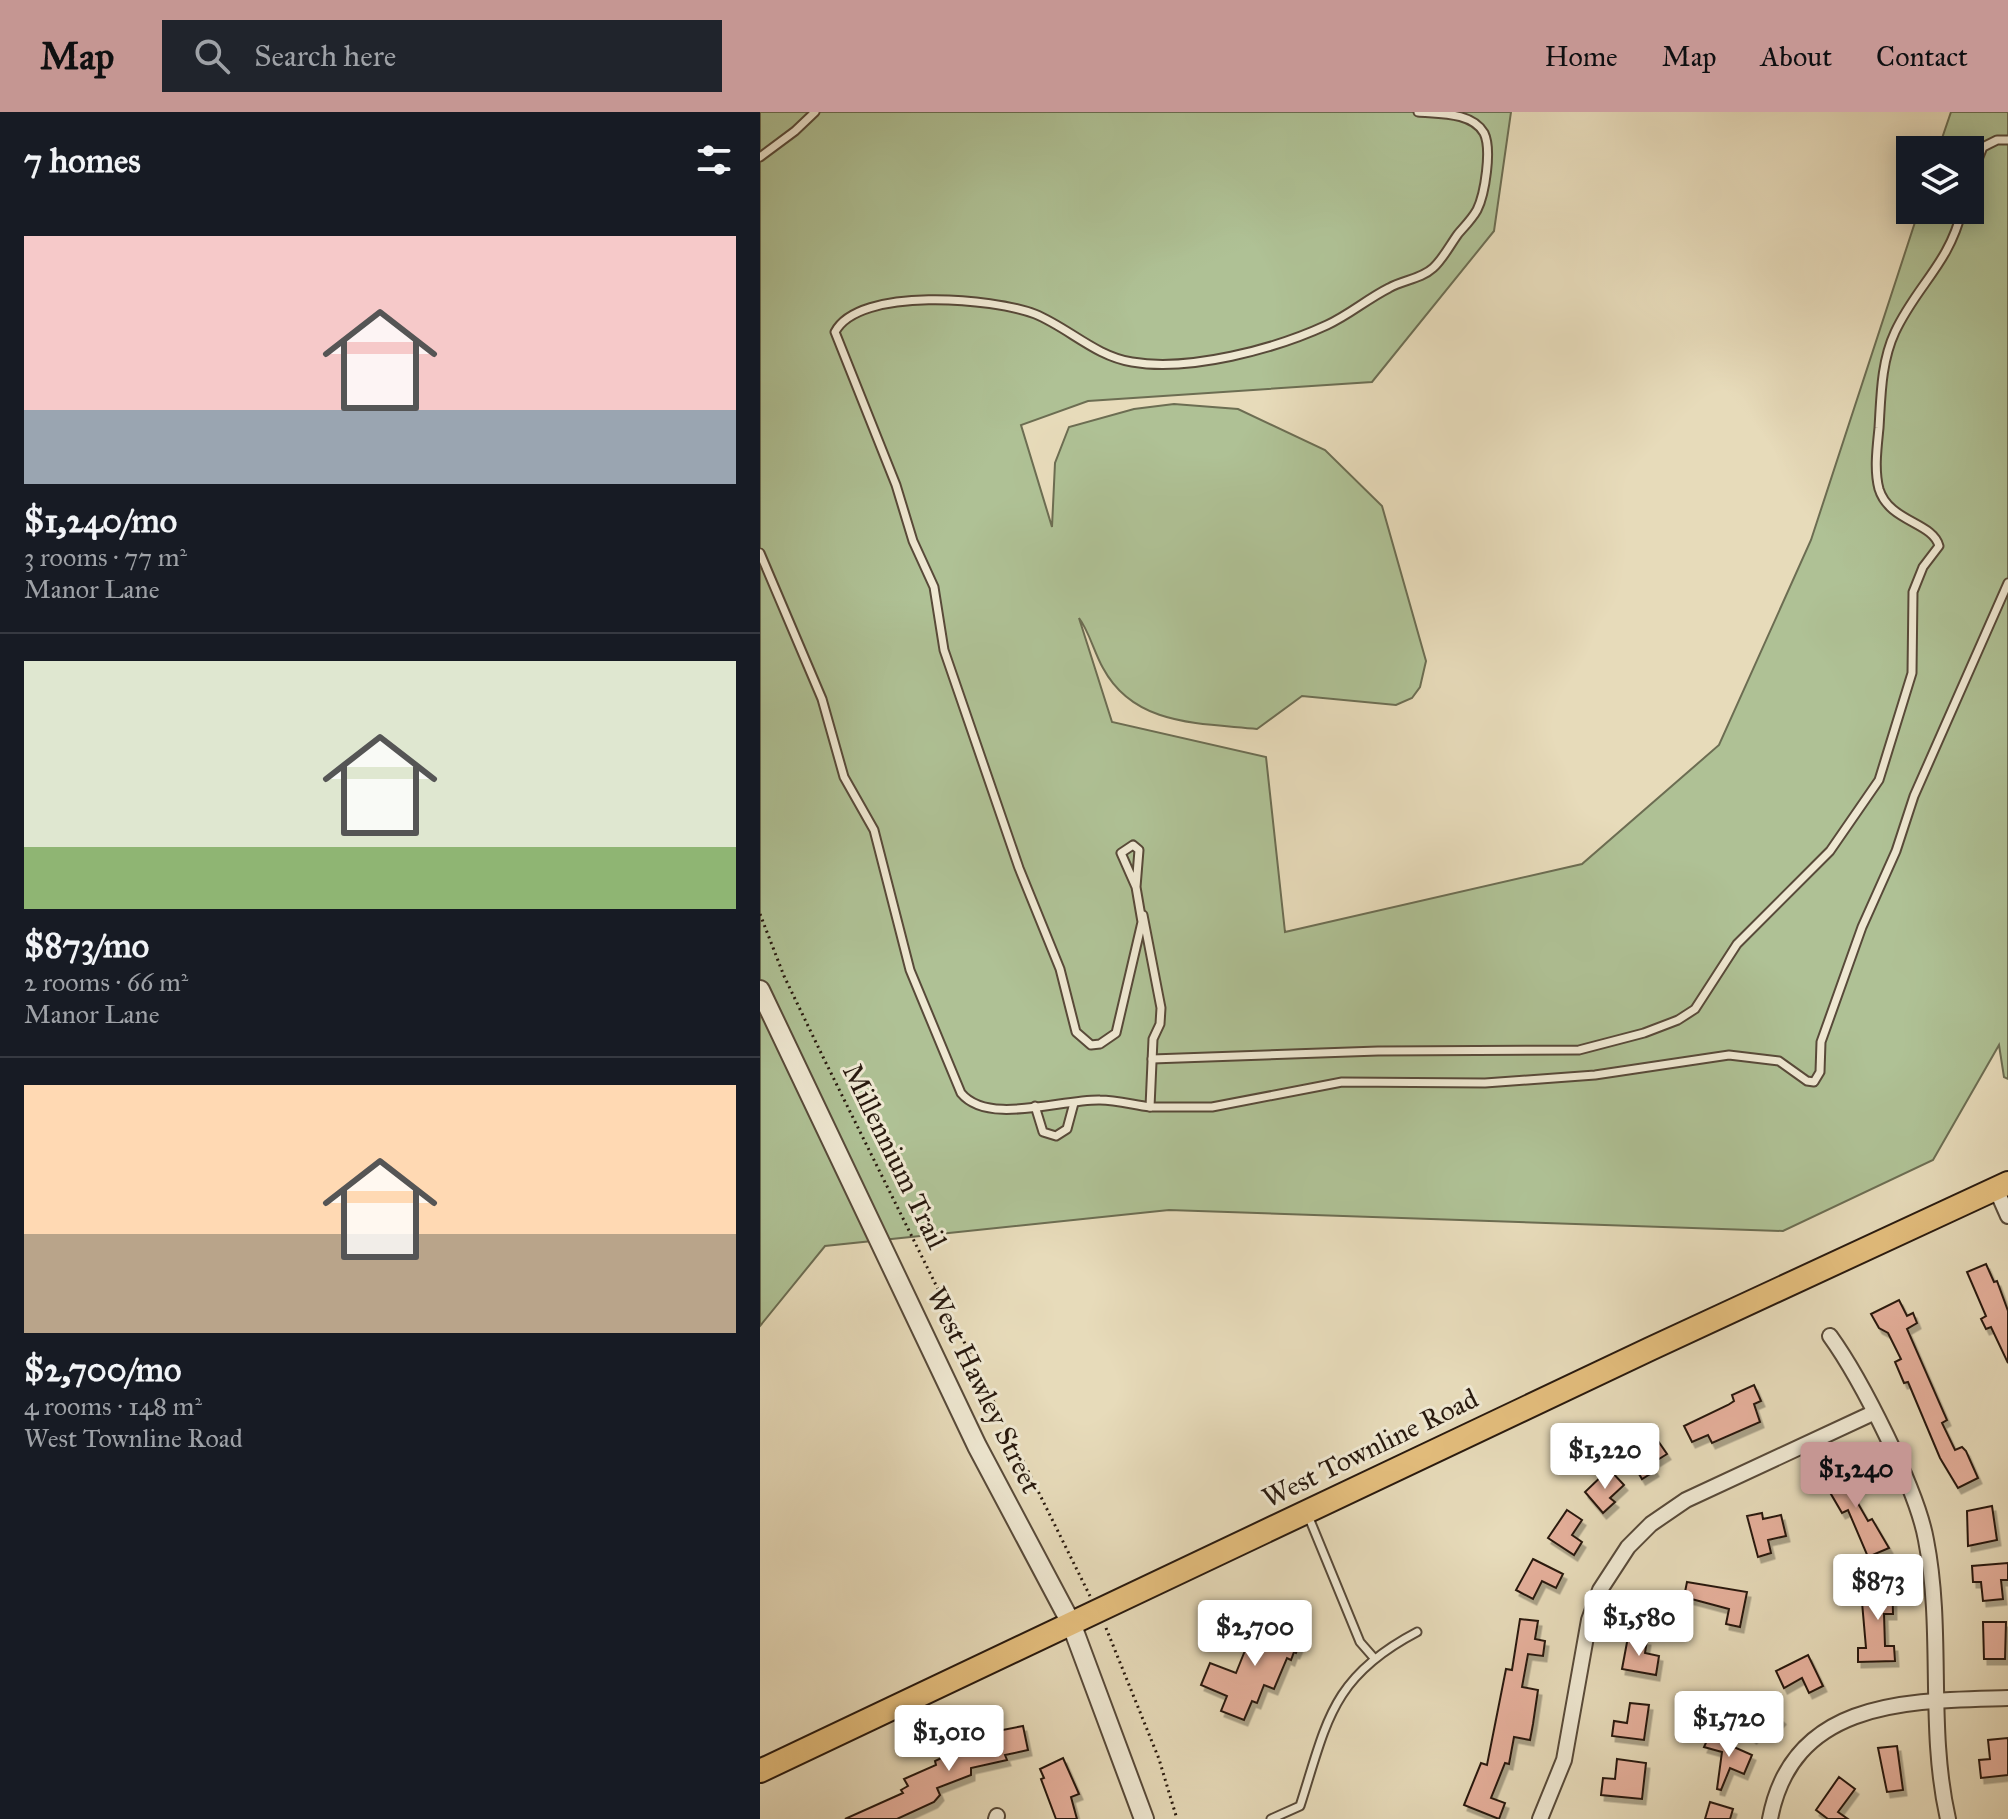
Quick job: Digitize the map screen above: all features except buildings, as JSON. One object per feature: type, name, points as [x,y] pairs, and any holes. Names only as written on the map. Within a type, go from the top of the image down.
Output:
[{"type":"main road","name":"West Townline Road","points":[[760,1771],[1306,1511],[2002,1186]]},
{"type":"street","name":"West Hawley Street","points":[[760,990],[977,1446],[1071,1623],[1144,1819]]},
{"type":"street","points":[[2002,1186],[2008,1216]]},
{"type":"street","points":[[1830,1336],[1847,1359],[1873,1413],[1917,1507],[1926,1540],[1933,1701],[1948,1819]]},
{"type":"street","points":[[1540,1819],[1564,1760],[1589,1620],[1603,1585],[1628,1547],[1651,1524],[1686,1500],[1873,1413]]},
{"type":"street","points":[[1770,1819],[1781,1786],[1794,1765],[1829,1730],[1874,1708],[1933,1701],[2008,1698]]},
{"type":"lane","points":[[760,157],[815,112]]},
{"type":"lane","points":[[1141,909],[1135,960],[1116,1033],[1100,1044],[1091,1045],[1076,1032],[1051,942],[1019,868],[944,650],[934,587],[835,332],[848,315],[869,309],[959,300],[1010,306],[1033,313],[1058,324],[1107,355],[1133,363],[1160,364],[1225,357],[1307,333],[1348,313],[1391,286],[1431,270],[1477,210],[1482,196],[1486,137],[1479,126],[1465,118],[1418,112]]},
{"type":"lane","points":[[1984,146],[1997,140],[2008,140]]},
{"type":"lane","points":[[1152,1059],[1378,1051],[1579,1050],[1644,1033],[1678,1020],[1695,1009],[1752,927],[1830,851],[1849,826],[1886,764],[1912,673],[1913,592],[1923,567],[1939,546],[1934,536],[1890,508],[1879,488],[1881,391],[1894,335],[1916,296],[1951,249],[1958,224]]},
{"type":"lane","points":[[760,553],[822,699],[844,777],[874,830],[910,970],[954,1080],[967,1100],[989,1110],[1101,1099],[1150,1107],[1212,1107],[1342,1082],[1485,1083],[1595,1075],[1729,1055],[1779,1061],[1807,1081],[1814,1082],[1819,1079],[1821,1042],[1862,927],[1896,851],[1914,796],[2008,583]]},
{"type":"lane","points":[[1136,887],[1140,858],[1139,850],[1133,845],[1121,853],[1136,887],[1161,1008],[1152,1059],[1150,1107]]},
{"type":"lane","points":[[1035,1106],[1043,1132],[1056,1136],[1067,1129],[1074,1103]]},
{"type":"lane","points":[[1306,1511],[1360,1642],[1374,1658]]},
{"type":"lane","points":[[1271,1819],[1300,1806],[1331,1709],[1374,1658],[1417,1632]]},
{"type":"path","name":"Millennium Trail","points":[[760,914],[817,1044],[1083,1585]]},
{"type":"path","points":[[1107,1630],[1159,1759],[1177,1819]]},
{"type":"green space","points":[[760,112],[1511,112],[1494,231],[1372,382],[1088,401],[1021,425],[1052,527],[1055,463],[1069,427],[1134,409],[1174,404],[1238,409],[1325,450],[1382,506],[1426,661],[1420,687],[1412,698],[1396,705],[1302,696],[1257,729],[1170,718],[1132,701],[1116,687],[1103,668],[1079,618],[1112,722],[1266,757],[1285,932],[1582,864],[1719,745],[1811,540],[1914,224],[1984,224],[1984,136],[1943,136],[1951,112],[2008,112],[2008,1079],[2004,1077],[1999,1045],[1933,1160],[1783,1231],[1169,1210],[825,1246],[760,1326]]}]
